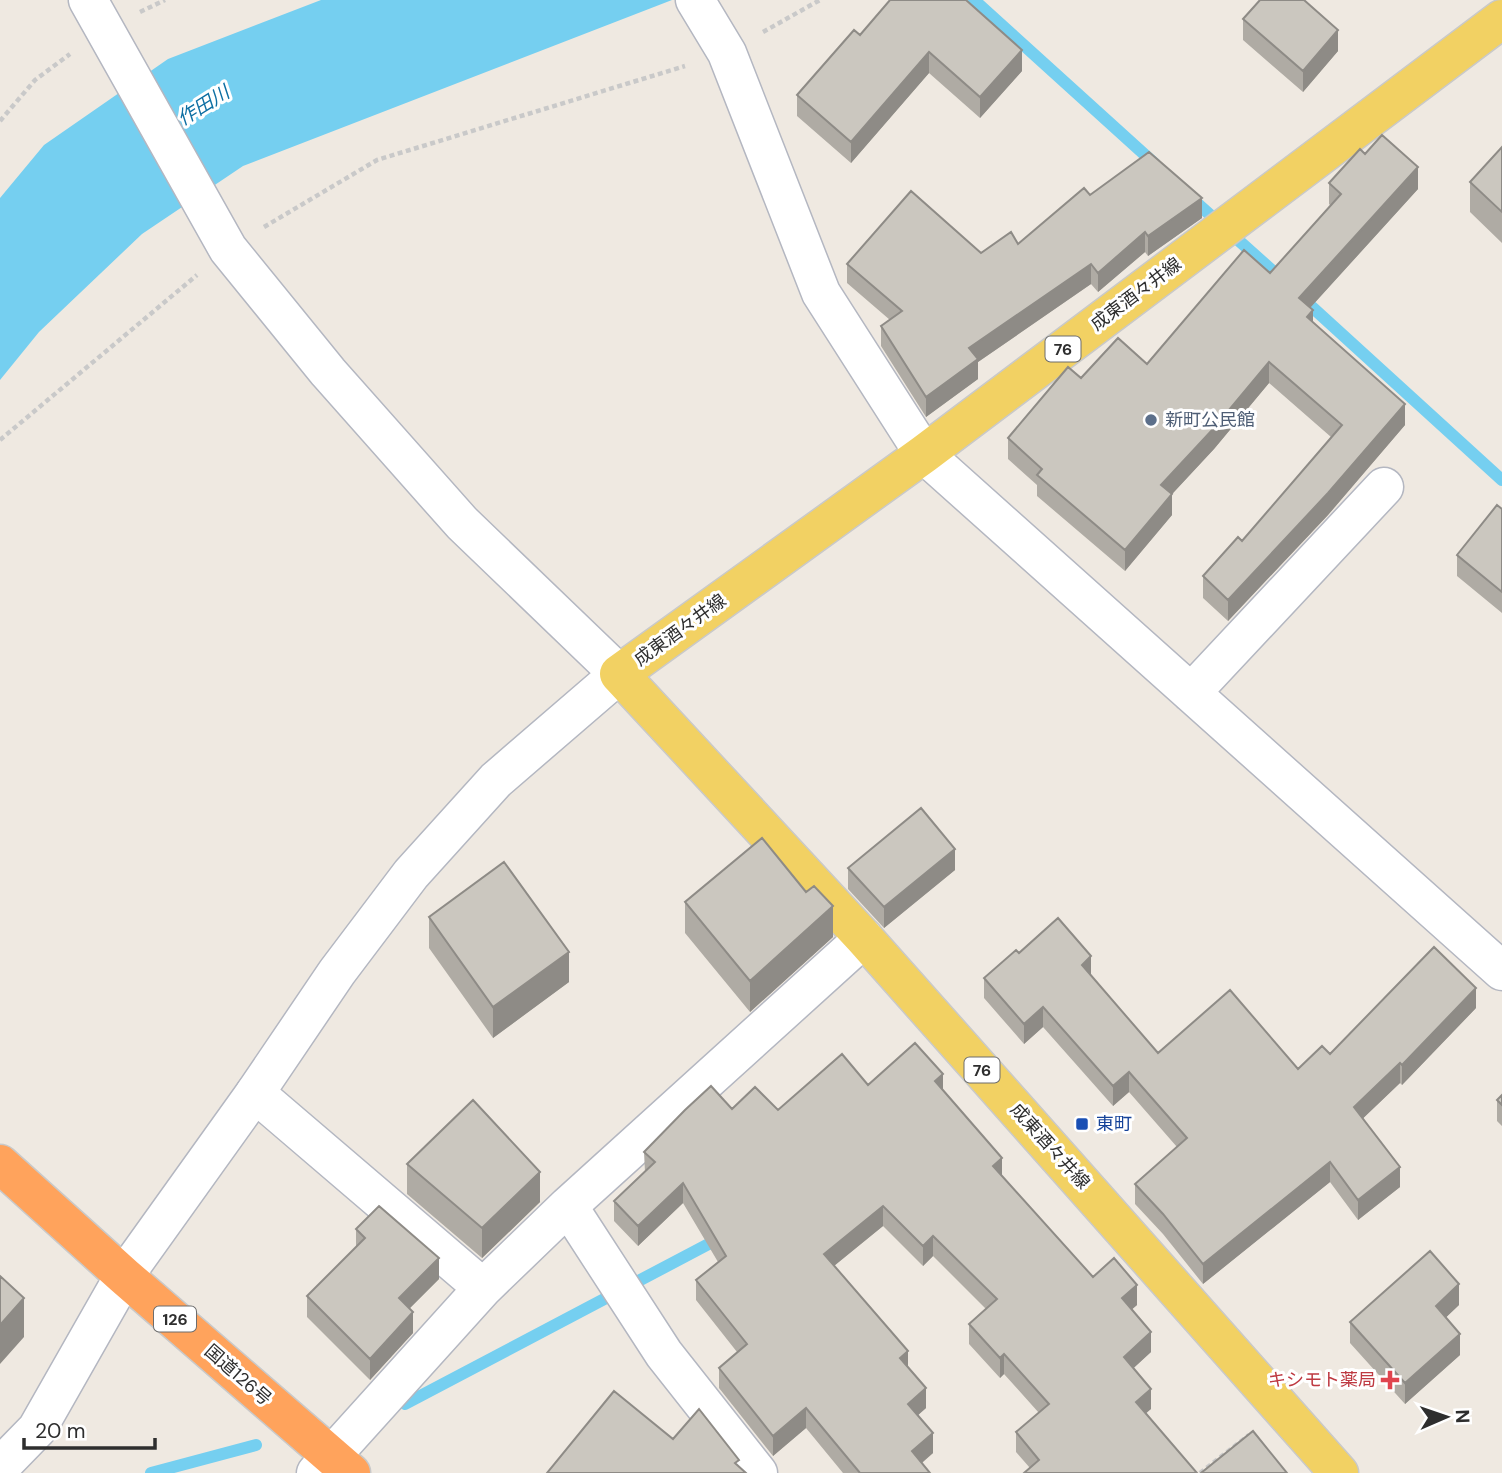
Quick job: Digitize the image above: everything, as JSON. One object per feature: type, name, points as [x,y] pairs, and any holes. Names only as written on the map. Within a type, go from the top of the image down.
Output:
[{"type":"highway","name":"国道126号","points":[[0,1164],[333,1467]]},
{"type":"main road","name":"成東酒々井線","points":[[1339,1473],[864,938],[619,674],[924,454],[1502,19]]},
{"type":"street","points":[[695,0],[727,52],[821,293],[924,454],[1502,971]]},
{"type":"street","points":[[0,1467],[37,1429],[124,1276],[255,1093],[337,972],[411,874],[496,779],[619,674],[462,523],[328,372],[228,249],[97,15]]},
{"type":"street","points":[[1191,693],[1384,487]]},
{"type":"street","points":[[333,1467],[483,1288],[568,1206],[864,938]]},
{"type":"street","points":[[255,1093],[483,1288]]},
{"type":"street","points":[[568,1206],[664,1354],[758,1473]]},
{"type":"path","points":[[0,440],[228,249],[377,160],[727,52],[820,0]]},
{"type":"path","points":[[1200,1473],[1283,1408]]},
{"type":"water","name":"作田川","points":[[321,0],[672,0],[243,166],[142,234],[39,332],[0,380],[0,198],[44,145],[168,59]]},
{"type":"building","points":[[890,0],[966,0],[1022,50],[980,97],[929,52],[851,142],[797,95],[854,30],[860,35]]},
{"type":"building","points":[[1260,0],[1304,0],[1338,30],[1303,71],[1243,19]]},
{"type":"building","points":[[1382,135],[1418,167],[1299,298],[1313,310],[1307,317],[1405,404],[1328,493],[1228,600],[1203,576],[1238,537],[1242,541],[1342,425],[1269,362],[1214,428],[1161,485],[1172,494],[1125,550],[1037,475],[1042,469],[1008,438],[1068,367],[1081,378],[1118,338],[1147,364],[1244,250],[1270,273],[1341,194],[1329,183],[1360,149],[1365,154]]},
{"type":"building","points":[[1502,147],[1502,212],[1470,182]]},
{"type":"building","points":[[1149,152],[1202,198],[1148,236],[1145,232],[1098,273],[1091,264],[969,348],[978,359],[926,397],[881,326],[902,311],[847,264],[911,191],[981,253],[1011,232],[1018,244],[1084,188],[1090,195]]},
{"type":"building","points":[[1497,505],[1502,509],[1502,592],[1457,555]]},
{"type":"building","points":[[921,808],[955,849],[884,907],[848,868]]},
{"type":"building","points":[[762,838],[806,892],[814,886],[833,906],[750,981],[685,902]]},
{"type":"building","points":[[504,862],[569,952],[493,1007],[429,917]]},
{"type":"building","points":[[1058,918],[1091,956],[1082,965],[1158,1053],[1230,990],[1298,1069],[1322,1046],[1330,1054],[1434,947],[1476,988],[1402,1065],[1400,1063],[1354,1107],[1400,1167],[1358,1200],[1330,1162],[1203,1264],[1135,1184],[1187,1138],[1129,1072],[1113,1086],[1043,1007],[1024,1024],[984,978],[1016,950],[1019,953]]},
{"type":"building","points":[[915,1043],[943,1074],[935,1081],[1002,1158],[993,1166],[1093,1277],[1114,1258],[1137,1285],[1122,1298],[1151,1332],[1124,1357],[1151,1389],[1136,1402],[1197,1473],[1024,1473],[1039,1460],[1016,1432],[1049,1404],[1004,1354],[1000,1358],[969,1324],[997,1299],[933,1236],[923,1246],[883,1206],[824,1254],[908,1351],[900,1358],[926,1388],[908,1404],[933,1433],[912,1451],[930,1473],[860,1473],[806,1408],[773,1436],[719,1368],[747,1344],[696,1280],[726,1256],[683,1183],[638,1226],[614,1201],[655,1162],[644,1152],[711,1086],[732,1109],[755,1087],[778,1110],[842,1054],[868,1085]]},
{"type":"building","points":[[473,1100],[540,1172],[482,1228],[407,1164]]},
{"type":"building","points":[[379,1206],[439,1258],[399,1298],[413,1312],[370,1359],[307,1296],[365,1238],[356,1229]]},
{"type":"building","points":[[1430,1251],[1459,1284],[1436,1306],[1460,1334],[1405,1383],[1350,1322]]},
{"type":"building","points":[[0,1276],[24,1298],[0,1325]]},
{"type":"building","points":[[614,1391],[673,1439],[699,1409],[739,1460],[735,1463],[746,1473],[547,1473]]},
{"type":"building","points":[[1253,1431],[1287,1473],[1201,1473]]},
{"type":"waterway","points":[[974,0],[1155,164]]},
{"type":"waterway","points":[[1189,196],[1285,282]]},
{"type":"waterway","points":[[1301,297],[1502,480]]},
{"type":"waterway","points":[[405,1404],[720,1238]]},
{"type":"waterway","points":[[151,1473],[256,1445]]},
{"type":"place","name":"新町公民館","points":[[1151,420]]},
{"type":"place","name":"東町","points":[[1082,1124]]},
{"type":"place","name":"キシモト薬局","points":[[1390,1380]]}]
